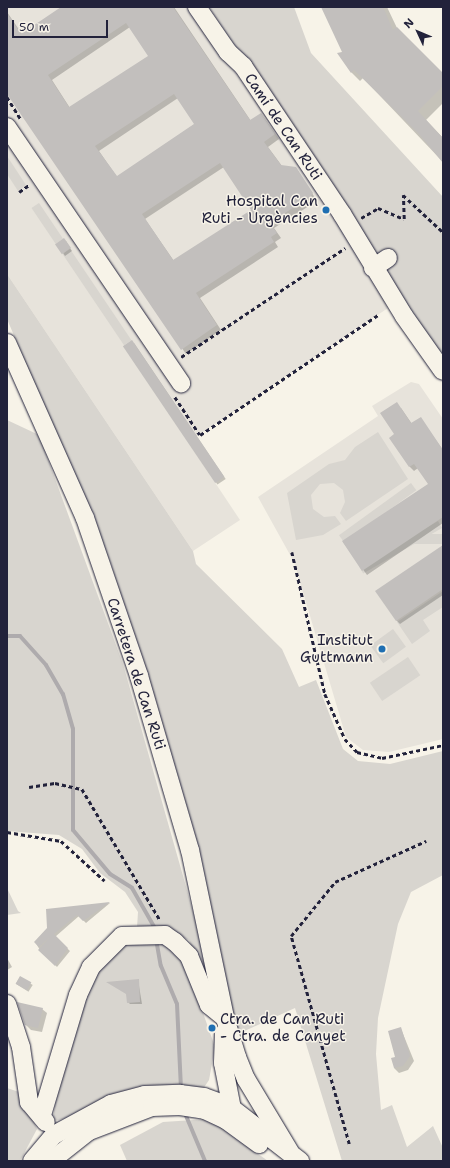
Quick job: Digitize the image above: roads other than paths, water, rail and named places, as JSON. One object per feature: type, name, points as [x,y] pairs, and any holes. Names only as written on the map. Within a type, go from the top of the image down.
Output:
[{"type":"street","name":"Camí de Can Ruti","points":[[197,7],[260,93],[342,214],[373,268],[443,371]]},
{"type":"street","points":[[16,125],[176,387]]},
{"type":"street","points":[[373,268],[388,258]]},
{"type":"street","name":"Carretera de Can Ruti","points":[[7,343],[85,518],[139,676],[190,850],[225,1018],[243,1072]]},
{"type":"street","points":[[42,1115],[78,994],[91,967],[122,936],[146,934],[170,939],[189,956],[210,1005],[225,1018]]},
{"type":"street","points":[[7,1004],[21,1046],[29,1102],[42,1115],[54,1135],[48,1161]]},
{"type":"street","name":"Carretera de Can Ruti","points":[[223,1063],[225,1018]]},
{"type":"street","points":[[204,1104],[223,1063]]},
{"type":"street","points":[[223,1063],[230,1106],[289,1159]]},
{"type":"street","points":[[32,1161],[54,1135],[111,1104],[148,1101],[230,1106],[240,1104],[244,1095],[243,1072]]},
{"type":"street","points":[[243,1072],[289,1159]]},
{"type":"street","points":[[48,1161],[72,1142],[148,1101]]},
{"type":"street","points":[[204,1104],[226,1120],[289,1159]]},
{"type":"waterway","points":[[7,636],[20,636],[46,665],[63,694],[73,729],[73,830],[110,874],[132,888],[156,930]]},
{"type":"waterway","points":[[156,939],[161,966],[177,1004],[181,1090]]},
{"type":"waterway","points":[[184,1111],[205,1161]]},
{"type":"place","name":"Hospital Can Ruti - Urgències","points":[[326,210]]},
{"type":"place","name":"Institut Guttmann","points":[[382,649]]},
{"type":"place","name":"Ctra. de Can Ruti - Ctra. de Canyet","points":[[212,1028]]}]
